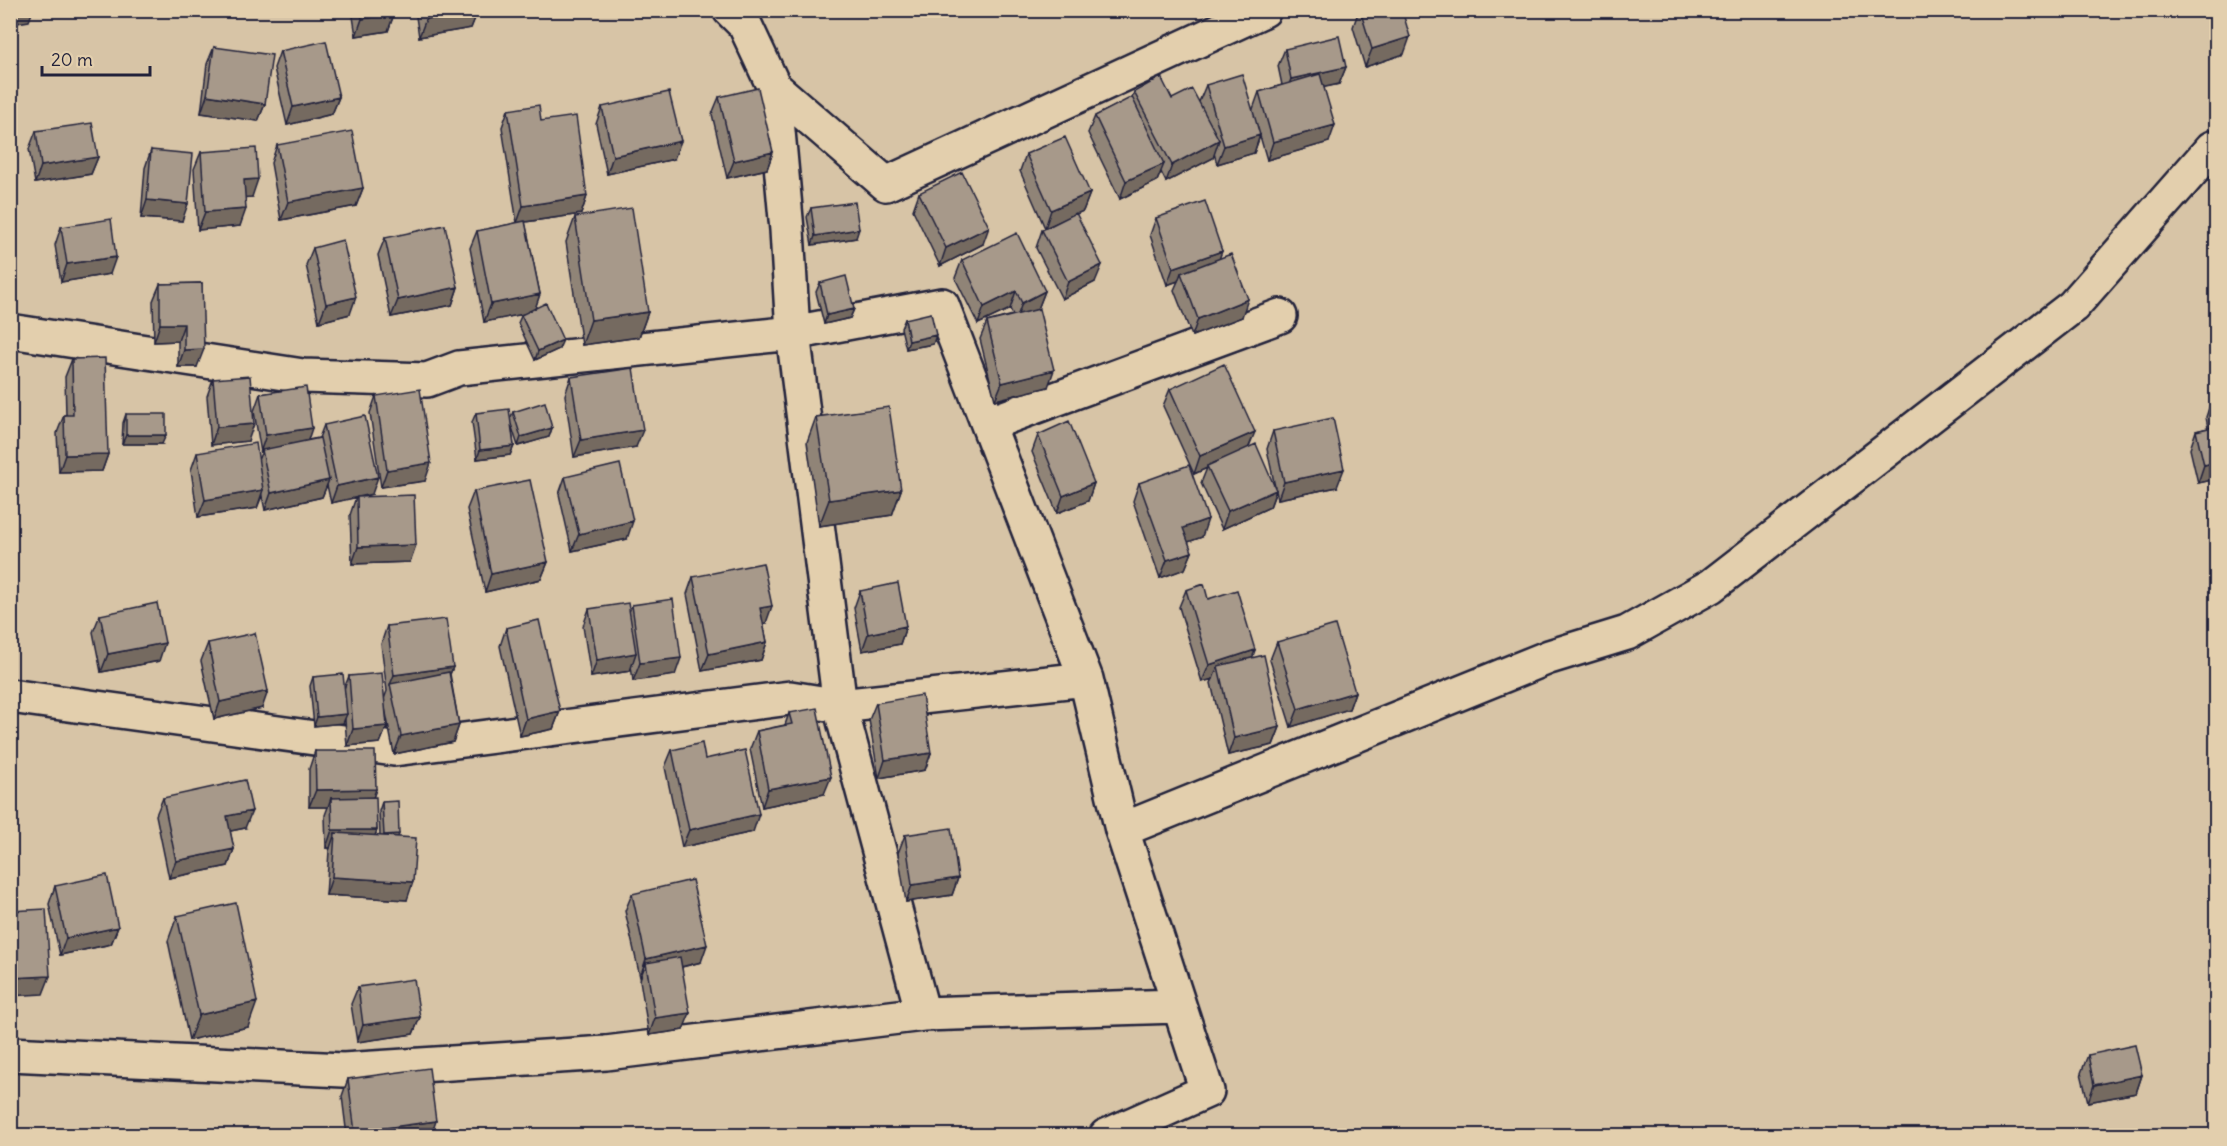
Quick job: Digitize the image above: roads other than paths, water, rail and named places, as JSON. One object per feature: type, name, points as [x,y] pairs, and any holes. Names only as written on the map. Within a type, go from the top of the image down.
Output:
[{"type":"street","points":[[730,10],[745,24],[774,87],[787,230],[793,333],[840,706],[923,1014]]},
{"type":"street","points":[[774,87],[886,184],[1264,10]]},
{"type":"street","points":[[1122,830],[1549,657],[1627,633],[1711,586],[2073,306],[2212,148]]},
{"type":"street","points":[[10,332],[303,376],[427,380],[459,368],[793,333],[942,305],[1086,679],[1122,830],[1206,1091],[1106,1136]]},
{"type":"street","points":[[988,424],[1280,316]]},
{"type":"street","points":[[10,696],[394,749],[790,698],[840,706],[1086,679]]},
{"type":"street","points":[[10,1054],[343,1070],[606,1053],[923,1014],[1178,1006]]}]
